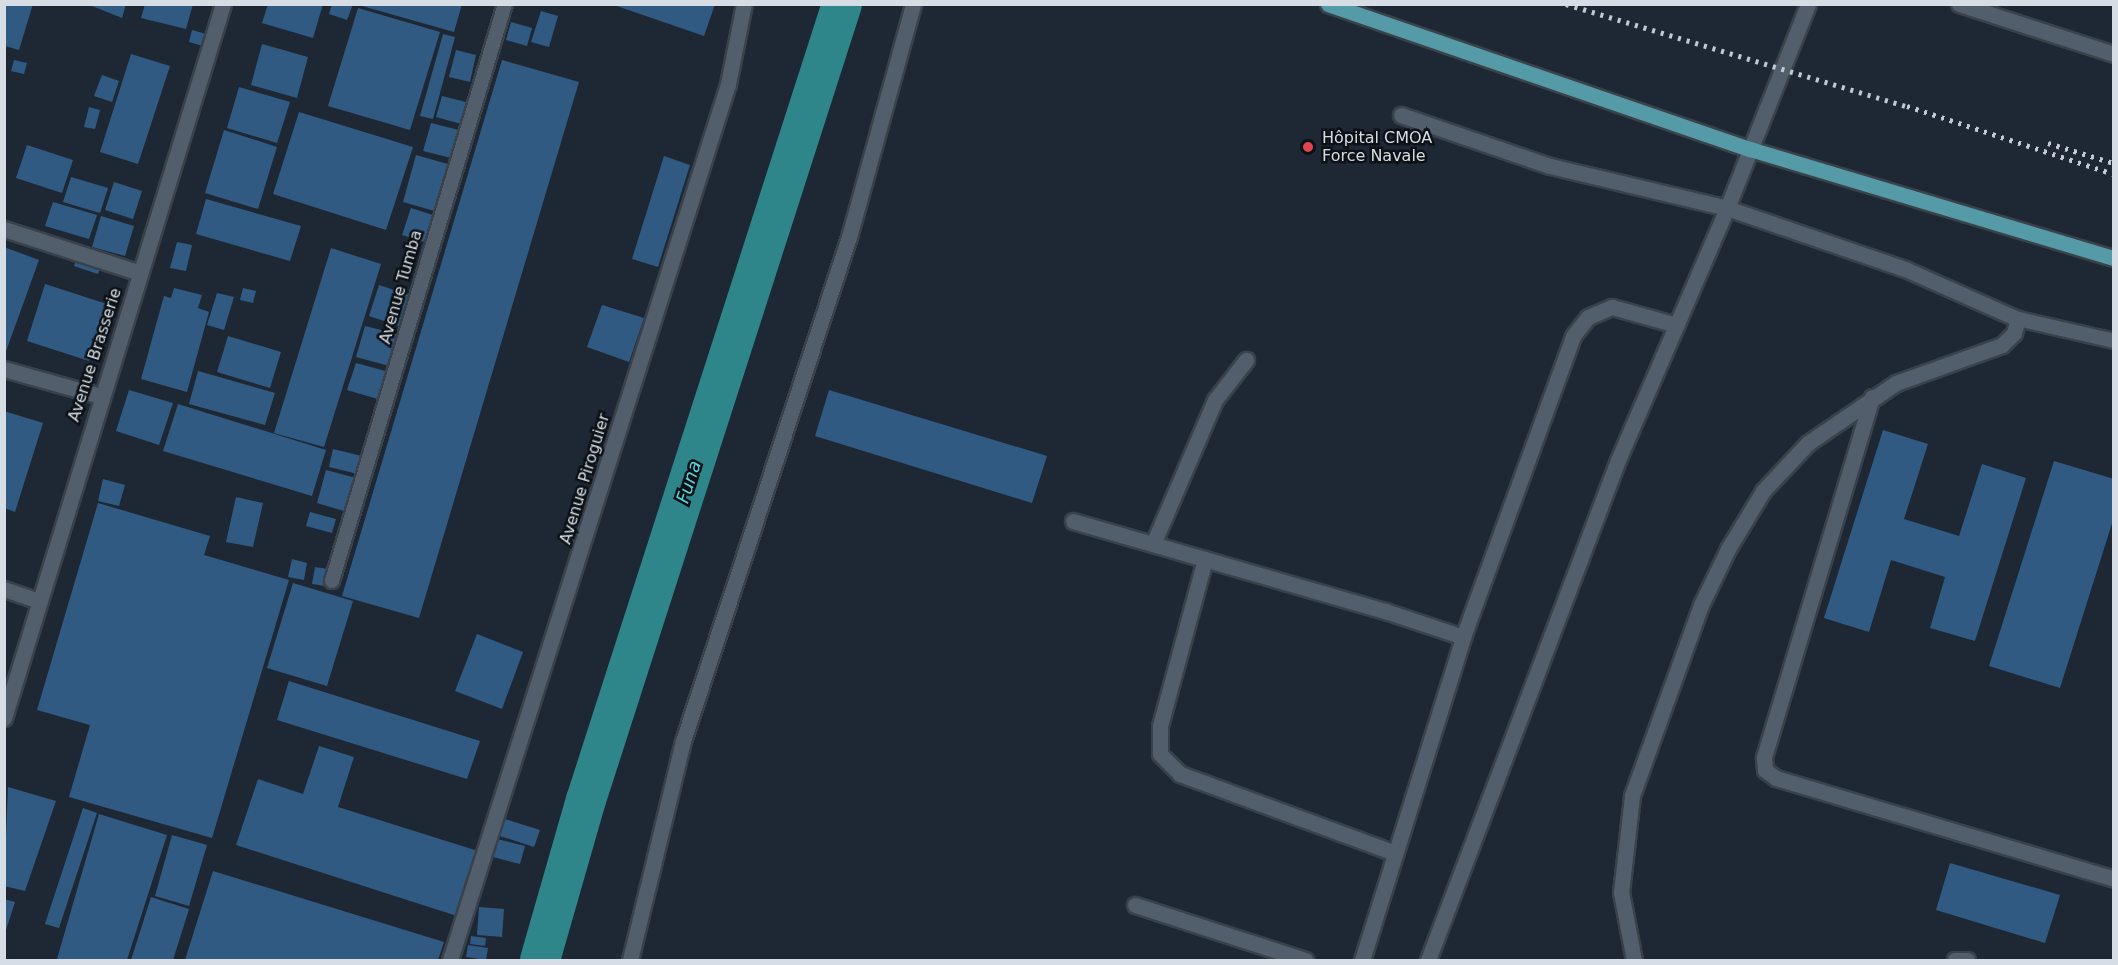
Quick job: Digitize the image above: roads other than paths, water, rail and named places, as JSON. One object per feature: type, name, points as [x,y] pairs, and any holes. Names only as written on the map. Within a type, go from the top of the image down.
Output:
[{"type":"main road","points":[[1328,4],[1750,150],[2114,258]]},
{"type":"street","name":"Avenue Brasserie","points":[[4,718],[100,396],[223,4]]},
{"type":"street","name":"Avenue Piroguier","points":[[450,960],[728,84],[744,4]]},
{"type":"street","points":[[630,960],[682,741],[849,237],[913,4]]},
{"type":"street","points":[[1428,960],[1618,460],[1727,208],[1808,4]]},
{"type":"street","points":[[1959,4],[2114,54]]},
{"type":"street","points":[[1401,115],[1550,166],[1727,208],[1905,269],[2018,319],[2014,333],[2002,345],[1896,383],[1872,397],[1808,443],[1763,491],[1701,605],[1632,796],[1621,892],[1634,960]]},
{"type":"street","points":[[4,229],[140,273]]},
{"type":"street","points":[[1362,960],[1463,637],[1567,349],[1581,324],[1596,312],[1612,307],[1677,325]]},
{"type":"street","points":[[1154,544],[1215,400],[1246,360]]},
{"type":"street","points":[[4,369],[100,396]]},
{"type":"street","points":[[1872,397],[1764,758],[1765,770],[1776,778],[2114,879]]},
{"type":"street","points":[[1072,521],[1463,637]]},
{"type":"street","points":[[1205,559],[1160,726],[1160,754],[1180,774],[1395,853]]},
{"type":"street","points":[[4,589],[38,601]]},
{"type":"street","points":[[1135,904],[1305,960]]},
{"type":"lane","name":"Avenue Tumba","points":[[332,580],[505,4]]},
{"type":"lane","points":[[2018,319],[2114,341]]},
{"type":"lane","points":[[1954,960],[1968,960]]},
{"type":"waterway","name":"Funa","points":[[540,960],[586,800],[842,4]]},
{"type":"railway","points":[[1566,4],[1907,106],[2114,174]]},
{"type":"railway","points":[[2048,143],[2114,163]]},
{"type":"place","name":"Hôpital CMOA Force Navale","points":[[1308,147]]}]
